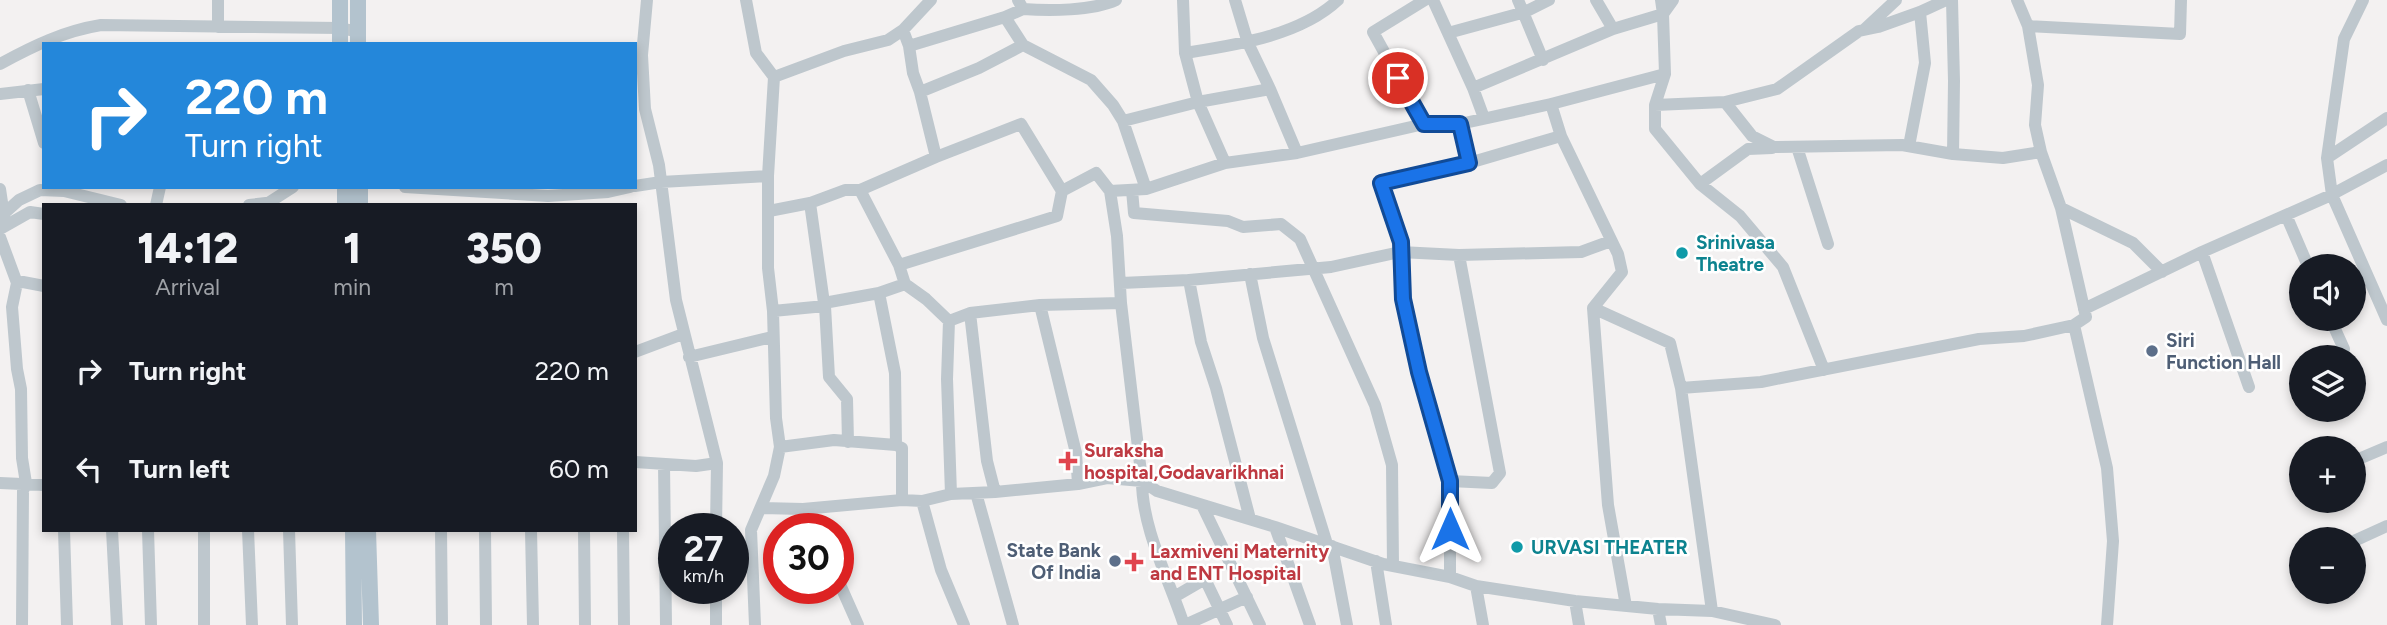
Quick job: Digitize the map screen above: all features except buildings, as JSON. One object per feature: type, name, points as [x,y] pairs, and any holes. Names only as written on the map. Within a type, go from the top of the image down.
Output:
[{"type":"main road","points":[[340,0],[340,36]]},
{"type":"main road","points":[[358,0],[358,38]]},
{"type":"main road","points":[[353,532],[354,625]]},
{"type":"main road","points":[[368,532],[370,625]]},
{"type":"street","points":[[218,0],[218,27]]},
{"type":"street","points":[[647,0],[639,55],[645,109],[661,182],[676,300],[717,463],[716,513]]},
{"type":"street","points":[[746,0],[757,53],[774,78],[768,176],[768,268],[773,311],[776,418],[780,447],[774,476],[751,530],[755,625]]},
{"type":"street","points":[[774,78],[844,51],[888,40],[903,30],[931,0]]},
{"type":"street","points":[[909,46],[1005,18],[1020,5],[1051,11],[1060,4],[1083,8],[1116,0]]},
{"type":"street","points":[[1183,0],[1185,53],[1198,102],[1225,163]]},
{"type":"street","points":[[1235,0],[1248,43],[1297,153]]},
{"type":"street","points":[[1185,53],[1248,43],[1296,27],[1338,0]]},
{"type":"street","points":[[1424,124],[1373,32],[1425,0]]},
{"type":"street","points":[[1433,0],[1484,118]]},
{"type":"street","points":[[1518,0],[1543,61]]},
{"type":"street","points":[[1448,33],[1525,12],[1549,0]]},
{"type":"street","points":[[1596,0],[1613,29]]},
{"type":"street","points":[[1661,0],[1665,74],[1655,105],[1655,129],[1700,184],[1741,216],[1783,267],[1824,370]]},
{"type":"street","points":[[1473,88],[1543,61],[1613,29],[1663,14],[1673,0]]},
{"type":"street","points":[[1864,30],[1896,0]]},
{"type":"street","points":[[1655,105],[1725,102],[1777,89],[1860,30],[1920,12],[1946,0]]},
{"type":"street","points":[[1952,0],[1953,154]]},
{"type":"street","points":[[1681,388],[1761,383],[1979,339],[2024,336],[2074,325],[2086,317],[2061,208],[2041,152],[2035,125],[2038,85],[2028,26],[2017,0]]},
{"type":"street","points":[[2028,26],[2180,34],[2181,0]]},
{"type":"street","points":[[2363,0],[2344,38],[2327,158],[2332,195],[2387,320]]},
{"type":"street","points":[[1909,146],[1925,63],[1920,12]]},
{"type":"street","points":[[1005,18],[1023,45],[1091,80],[1113,105],[1123,121],[1146,189]]},
{"type":"street","points":[[43,42],[72,30],[102,25],[218,27],[358,38]]},
{"type":"street","points":[[903,30],[936,157]]},
{"type":"street","points":[[0,64],[42,42]]},
{"type":"street","points":[[920,92],[979,68],[1023,45]]},
{"type":"street","points":[[1110,191],[1146,189],[1225,163],[1297,153],[1424,124],[1460,124],[1551,104],[1665,74]]},
{"type":"street","points":[[0,94],[42,89]]},
{"type":"street","points":[[1123,121],[1198,102],[1270,89]]},
{"type":"street","points":[[29,90],[42,136]]},
{"type":"street","points":[[1725,102],[1752,136],[1774,148]]},
{"type":"street","points":[[1551,104],[1561,136],[1618,254],[1622,272],[1593,308],[1608,505],[1626,606]]},
{"type":"street","points":[[2327,158],[2387,118]]},
{"type":"street","points":[[769,211],[810,203],[845,190],[860,190],[1021,124],[1062,191],[1057,216],[899,265]]},
{"type":"street","points":[[1460,124],[1469,163]]},
{"type":"street","points":[[1450,577],[1450,481],[1410,335],[1403,299],[1401,242],[1381,183],[1469,163],[1561,136]]},
{"type":"street","points":[[1700,184],[1748,149],[1909,146],[1953,154],[2003,158],[2041,152]]},
{"type":"street","points":[[1797,147],[1828,244]]},
{"type":"street","points":[[2084,309],[2202,252],[2332,195],[2387,165]]},
{"type":"street","points":[[1062,191],[1096,173],[1110,191],[1142,501],[1148,526],[1184,625],[1247,597]]},
{"type":"street","points":[[637,186],[661,182],[768,176]]},
{"type":"street","points":[[0,189],[1,222]]},
{"type":"street","points":[[268,203],[290,189]]},
{"type":"street","points":[[414,189],[456,198],[511,194],[549,200],[609,198],[629,189]]},
{"type":"street","points":[[1,222],[19,200],[40,190],[64,191],[113,203]]},
{"type":"street","points":[[860,190],[899,265],[905,285],[926,299],[949,321],[947,379],[951,494]]},
{"type":"street","points":[[1132,190],[1134,213],[1228,221],[1243,227],[1281,224],[1300,239],[1375,405],[1392,465],[1392,565]]},
{"type":"street","points":[[810,203],[824,304],[829,376],[846,399],[848,442]]},
{"type":"street","points":[[2061,208],[2133,243],[2162,272]]},
{"type":"street","points":[[1,222],[30,212],[42,214]]},
{"type":"street","points":[[2286,215],[2303,254]]},
{"type":"street","points":[[0,237],[17,284],[12,307],[21,389],[22,458],[26,483],[23,491],[22,625]]},
{"type":"street","points":[[1121,283],[1189,280],[1315,268],[1400,252],[1459,255],[1581,252],[1611,241]]},
{"type":"street","points":[[2202,252],[2249,387]]},
{"type":"street","points":[[1450,481],[1492,483],[1500,473],[1459,255]]},
{"type":"street","points":[[1250,274],[1263,338],[1330,545],[1347,625]]},
{"type":"street","points":[[1189,280],[1201,342],[1216,388],[1250,519]]},
{"type":"street","points":[[17,284],[23,282],[42,286]]},
{"type":"street","points":[[773,311],[824,304],[905,285]]},
{"type":"street","points":[[879,293],[895,373],[897,444]]},
{"type":"street","points":[[949,321],[970,313],[1040,305],[1121,303]]},
{"type":"street","points":[[1040,305],[1076,453],[1078,484]]},
{"type":"street","points":[[1593,308],[1670,343],[1681,388],[1712,611]]},
{"type":"street","points":[[970,313],[987,461],[995,492]]},
{"type":"street","points":[[2074,325],[2107,468],[2113,541],[2107,625]]},
{"type":"street","points":[[637,351],[683,334]]},
{"type":"street","points":[[689,358],[772,337]]},
{"type":"street","points":[[780,447],[834,440],[897,444],[902,448],[902,500]]},
{"type":"street","points":[[2366,456],[2387,447]]},
{"type":"street","points":[[637,462],[696,466],[717,463]]},
{"type":"street","points":[[664,464],[666,625]]},
{"type":"street","points":[[762,508],[803,509],[902,500],[922,501],[951,494],[1078,484],[1107,478],[1142,481],[1157,491],[1376,561],[1450,577],[1476,586],[1576,601],[1712,611],[1774,625]]},
{"type":"street","points":[[0,483],[42,485]]},
{"type":"street","points":[[976,493],[1013,625]]},
{"type":"street","points":[[922,501],[941,570],[964,625]]},
{"type":"street","points":[[1202,505],[1259,625]]},
{"type":"street","points":[[803,509],[805,513]]},
{"type":"street","points":[[2366,536],[2387,526]]},
{"type":"street","points":[[1275,527],[1310,625]]},
{"type":"street","points":[[64,532],[67,625]]},
{"type":"street","points":[[112,532],[117,625]]},
{"type":"street","points":[[148,532],[151,625]]},
{"type":"street","points":[[204,532],[204,625]]},
{"type":"street","points":[[248,532],[252,625]]},
{"type":"street","points":[[289,532],[292,625]]},
{"type":"street","points":[[442,532],[442,625]]},
{"type":"street","points":[[485,532],[486,625]]},
{"type":"street","points":[[531,532],[533,625]]},
{"type":"street","points":[[583,532],[585,625]]},
{"type":"street","points":[[623,532],[624,625]]},
{"type":"street","points":[[1376,561],[1386,625]]},
{"type":"street","points":[[1174,597],[1205,579],[1227,625]]},
{"type":"street","points":[[1476,586],[1483,625]]},
{"type":"street","points":[[1576,601],[1578,625]]},
{"type":"street","points":[[716,604],[716,625]]},
{"type":"street","points":[[849,604],[858,625]]},
{"type":"street","points":[[1657,609],[1661,625]]},
{"type":"place","name":"Srinivasa Theatre","points":[[1682,253]]},
{"type":"place","name":"Siri Function Hall","points":[[2152,351]]},
{"type":"place","name":"Suraksha hospital,Godavarikhnai","points":[[1068,461]]},
{"type":"place","name":"URVASI THEATER","points":[[1517,547]]},
{"type":"place","name":"State Bank Of India","points":[[1115,561]]},
{"type":"place","name":"Laxmiveni Maternity and ENT Hospital","points":[[1134,562]]},
{"type":"route","points":[[1398,78],[1424,124],[1460,124],[1469,163],[1381,183],[1401,242],[1403,299],[1419,372],[1450,481],[1450,529]]}]
